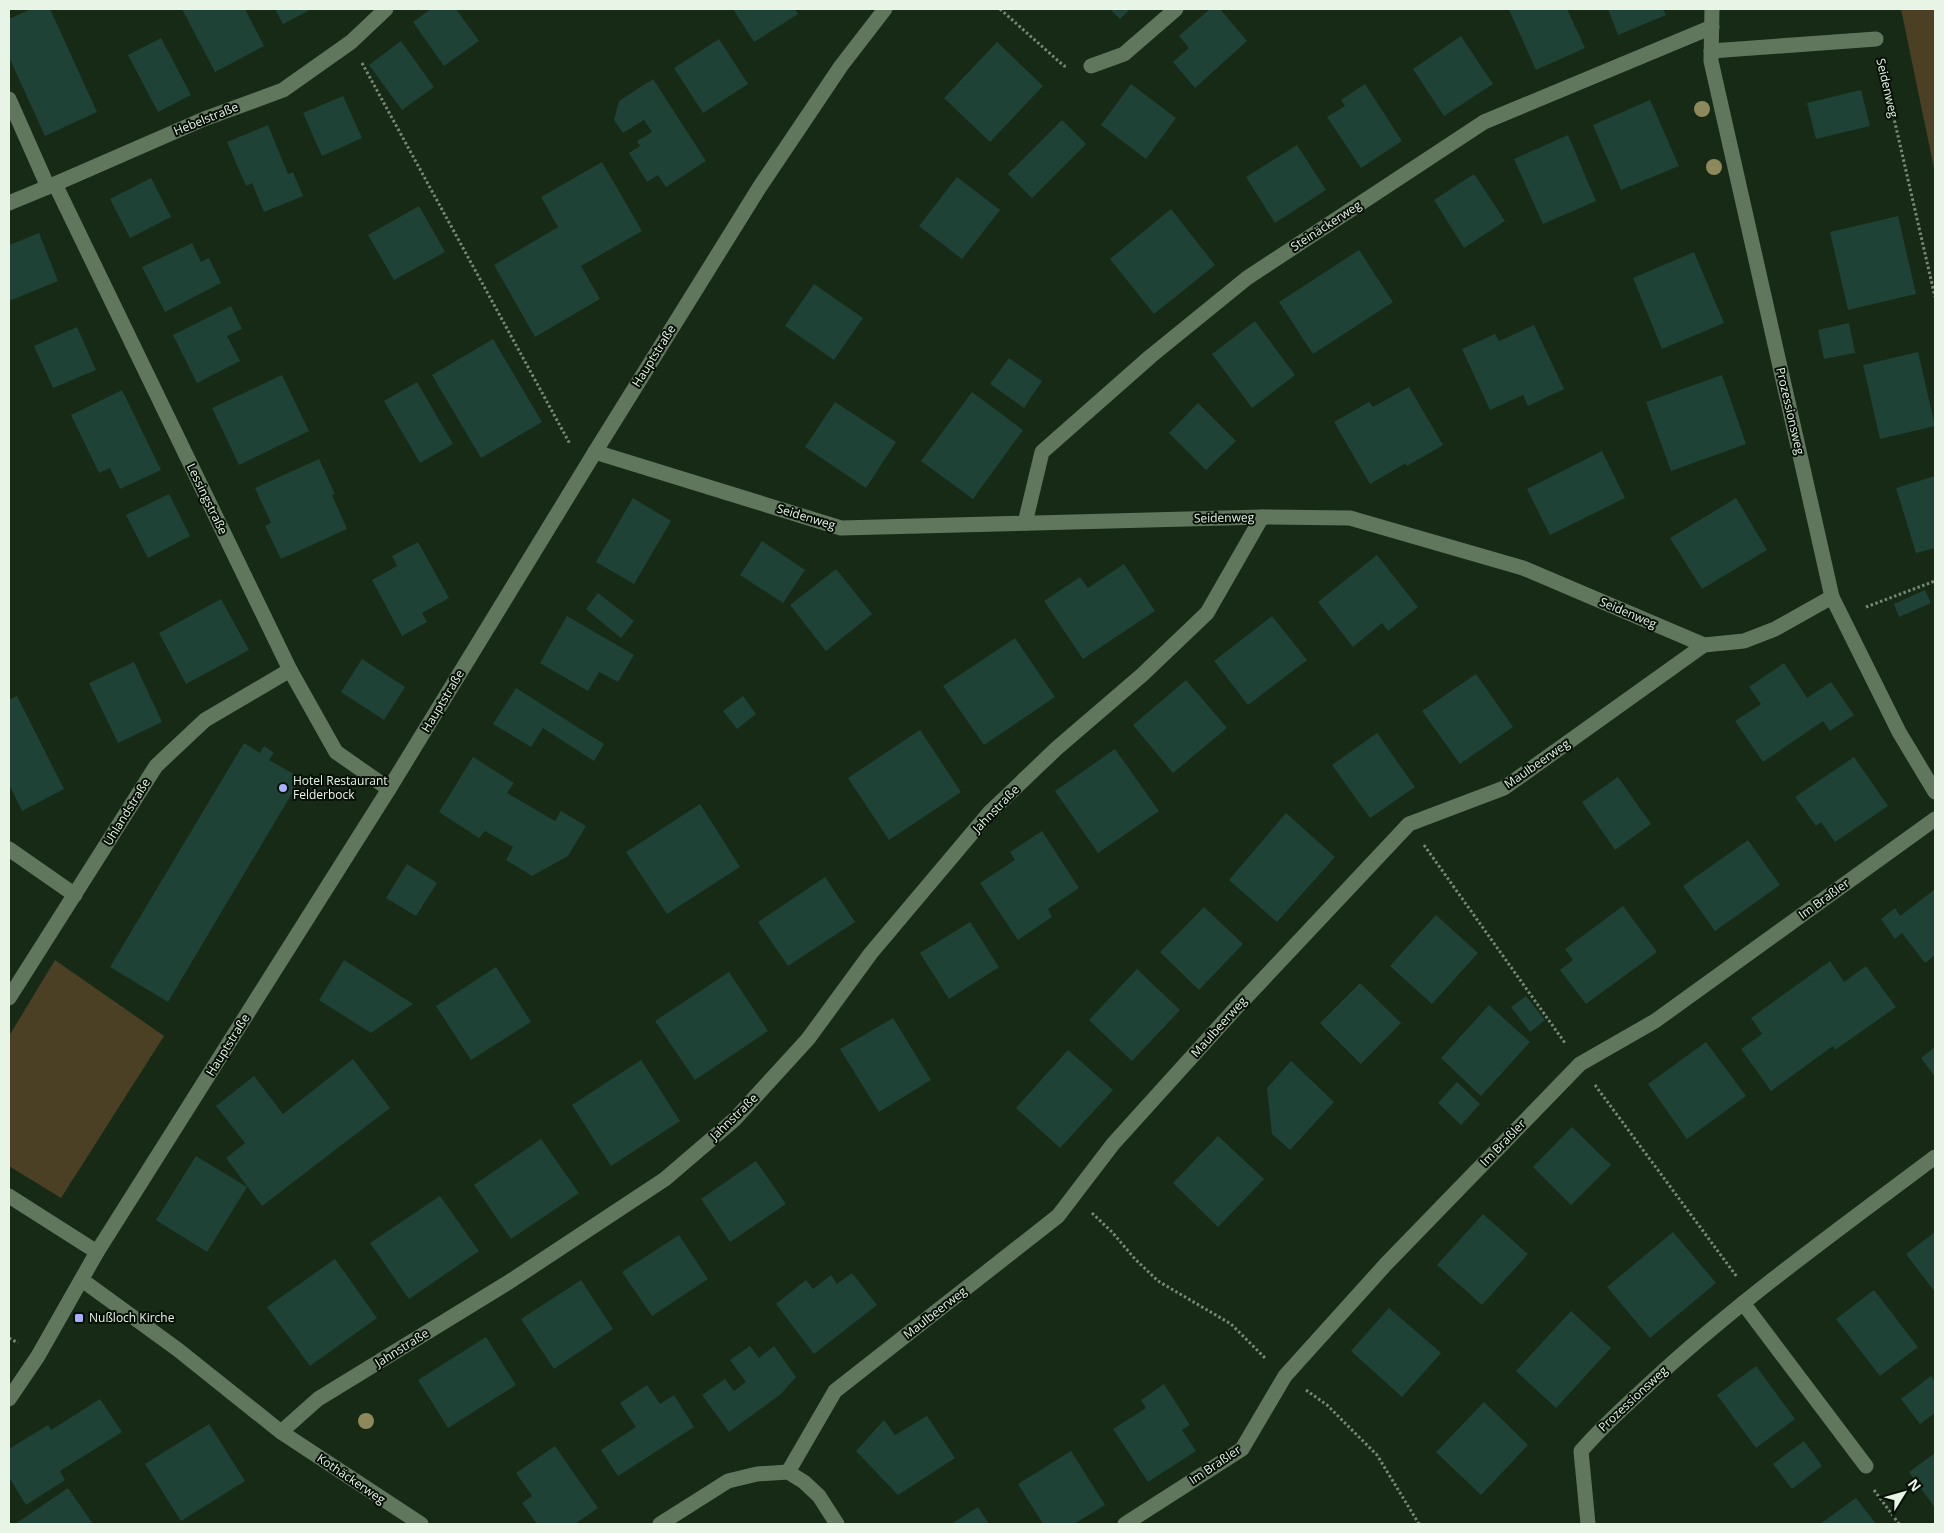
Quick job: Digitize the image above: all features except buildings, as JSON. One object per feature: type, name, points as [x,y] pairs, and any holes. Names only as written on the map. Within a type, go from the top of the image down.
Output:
[{"type":"street","name":"Hebelstraße","points":[[9,203],[204,119],[283,90],[352,42],[386,9]]},
{"type":"street","name":"Hauptstraße","points":[[9,1399],[38,1356],[97,1252],[389,790],[759,188],[841,66],[885,9]]},
{"type":"street","points":[[1091,66],[1124,54],[1176,9]]},
{"type":"street","name":"Prozessionsweg","points":[[1712,9],[1711,51],[1713,70],[1832,597],[1899,732],[1935,792]]},
{"type":"street","name":"Steinäckerweg","points":[[1025,523],[1042,452],[1151,356],[1247,278],[1484,122],[1712,27]]},
{"type":"street","points":[[1711,51],[1876,39]]},
{"type":"street","name":"Lessingstraße","points":[[9,99],[290,670],[336,752],[389,790]]},
{"type":"street","name":"Seidenweg","points":[[595,452],[841,528],[1262,518],[1350,518],[1524,568],[1704,645],[1744,641],[1775,629],[1832,597]]},
{"type":"street","name":"Jahnstraße","points":[[281,1432],[318,1399],[509,1282],[665,1179],[735,1119],[808,1039],[871,953],[989,813],[1057,748],[1142,675],[1207,613],[1262,518]]},
{"type":"street","name":"Maulbeerweg","points":[[788,1472],[835,1391],[1058,1216],[1113,1144],[1216,1029],[1409,824],[1504,788],[1704,645]]},
{"type":"street","name":"Uhlandstraße","points":[[9,998],[156,766],[205,720],[290,670]]},
{"type":"street","name":"Im Braßler","points":[[1125,1524],[1242,1449],[1285,1376],[1386,1264],[1580,1064],[1655,1021],[1935,819]]},
{"type":"street","points":[[9,849],[75,895]]},
{"type":"street","name":"Prozessionsweg","points":[[1588,1524],[1581,1451],[1601,1427],[1695,1342],[1743,1303],[1935,1157]]},
{"type":"street","points":[[10,1201],[97,1252]]},
{"type":"street","points":[[82,1280],[177,1349],[281,1432]]},
{"type":"street","points":[[1743,1303],[1866,1466]]},
{"type":"street","name":"Kothäckerweg","points":[[281,1432],[421,1524]]},
{"type":"street","points":[[660,1524],[728,1481],[756,1474],[788,1472],[804,1482],[819,1496],[837,1524]]},
{"type":"path","points":[[1000,9],[1064,66],[1091,66]]},
{"type":"path","name":"Seidenweg","points":[[1876,39],[1935,297]]},
{"type":"path","points":[[352,42],[584,470]]},
{"type":"path","points":[[1832,597],[1866,607],[1935,581]]},
{"type":"path","points":[[1072,1196],[1112,1232],[1135,1259],[1158,1281],[1231,1324],[1261,1355],[1285,1376],[1327,1405],[1377,1455],[1418,1524]]},
{"type":"path","points":[[1866,1466],[1871,1486],[1899,1524]]},
{"type":"shaded area","points":[[1901,9],[1935,9],[1935,173]]},
{"type":"shaded area","points":[[55,960],[164,1036],[61,1198],[9,1166],[9,1036]]},
{"type":"place","name":"Hotel Restaurant Felderbock","points":[[283,788]]},
{"type":"place","name":"Nußloch Kirche","points":[[79,1318]]}]
